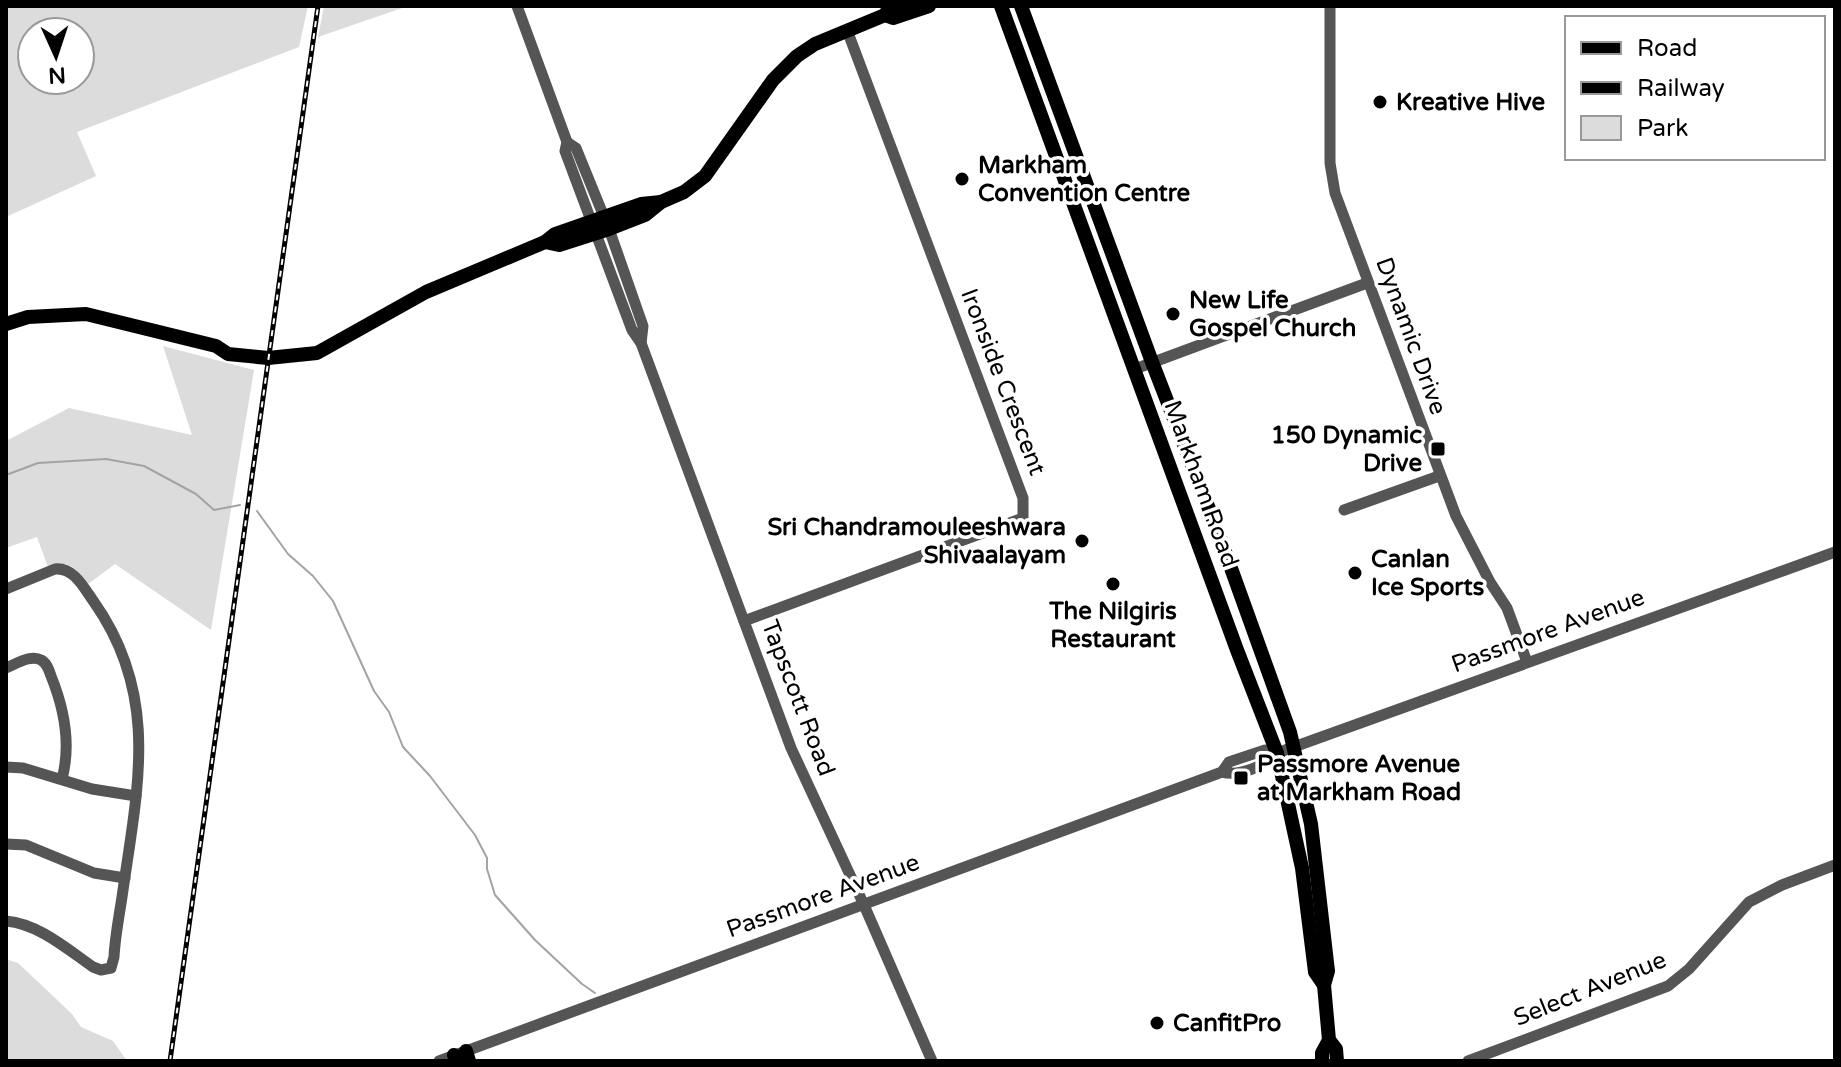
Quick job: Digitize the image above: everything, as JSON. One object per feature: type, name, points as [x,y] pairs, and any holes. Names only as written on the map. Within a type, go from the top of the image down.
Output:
[{"type":"main road","points":[[6,324],[28,317],[86,314],[216,346],[230,344],[269,350],[316,343],[324,348],[426,292],[545,242],[555,234],[600,226],[641,204],[661,202],[684,192],[705,176],[773,80],[797,56],[815,44],[890,11],[893,18],[929,6]]},
{"type":"main road","name":"Markham Road","points":[[1001,6],[1277,753],[1302,868],[1315,972],[1324,985]]},
{"type":"main road","name":"Markham Road","points":[[1021,6],[1290,732],[1311,824],[1328,971],[1324,985],[1329,1040],[1336,1049],[1337,1061]]},
{"type":"main road","name":"Markham Road","points":[[1322,1061],[1322,1053],[1329,1040]]},
{"type":"street","name":"Tapscott Road","points":[[517,6],[567,142],[565,151],[643,326],[641,343],[791,748],[932,1061]]},
{"type":"street","name":"Dynamic Drive","points":[[1330,6],[1330,163],[1339,204],[1439,476],[1456,516],[1507,608],[1527,662]]},
{"type":"street","name":"Ironside Crescent","points":[[744,621],[1023,518],[1023,498],[847,30]]},
{"type":"street","points":[[1135,369],[1367,283]]},
{"type":"street","points":[[1344,510],[1439,476]]},
{"type":"street","name":"Passmore Avenue","points":[[439,1061],[461,1057],[604,999],[1222,772],[1232,775],[1269,762],[1277,753],[1293,747],[1835,552]]},
{"type":"street","points":[[6,589],[55,569],[61,568],[73,574],[100,609],[120,648],[134,694],[140,739],[136,796],[111,968],[101,970],[93,967],[45,934],[6,921]]},
{"type":"street","points":[[6,668],[35,658],[41,659],[49,670],[61,703],[65,729],[62,779]]},
{"type":"street","points":[[6,767],[23,768],[92,789],[136,796]]},
{"type":"street","points":[[6,844],[26,845],[94,873],[125,878]]},
{"type":"street","name":"Select Avenue","points":[[1468,1061],[1668,986],[1689,969],[1749,902],[1782,885],[1835,865]]},
{"type":"green space","points":[[6,6],[308,6],[299,47],[77,132],[96,176],[6,217]]},
{"type":"green space","points":[[324,6],[408,6],[318,37]]},
{"type":"green space","points":[[163,346],[254,370],[211,630],[115,564],[88,584],[67,564],[48,567],[37,537],[6,548],[6,441],[69,408],[192,435]]},
{"type":"green space","points":[[6,959],[18,963],[72,1014],[81,1027],[113,1041],[127,1061],[6,1061]]},
{"type":"waterway","points":[[6,475],[38,463],[106,459],[144,466],[196,494],[214,510],[240,505]]},
{"type":"waterway","points":[[257,511],[288,554],[313,576],[333,601],[374,691],[389,712],[403,747],[430,776],[475,835],[487,858],[495,895],[535,940],[595,993]]},
{"type":"railway","points":[[170,1061],[318,6]]},
{"type":"place","name":"Kreative Hive","points":[[1380,102]]},
{"type":"place","name":"Markham Convention Centre","points":[[962,179]]},
{"type":"place","name":"New Life Gospel Church","points":[[1173,314]]},
{"type":"place","name":"150 Dynamic Drive","points":[[1438,449]]},
{"type":"place","name":"Sri Chandramouleeshwara Shivaalayam","points":[[1082,541]]},
{"type":"place","name":"Canlan Ice Sports","points":[[1355,573]]},
{"type":"place","name":"The Nilgiris Restaurant","points":[[1113,584]]},
{"type":"place","name":"Passmore Avenue at Markham Road","points":[[1241,778]]},
{"type":"place","name":"CanfitPro","points":[[1157,1023]]}]
